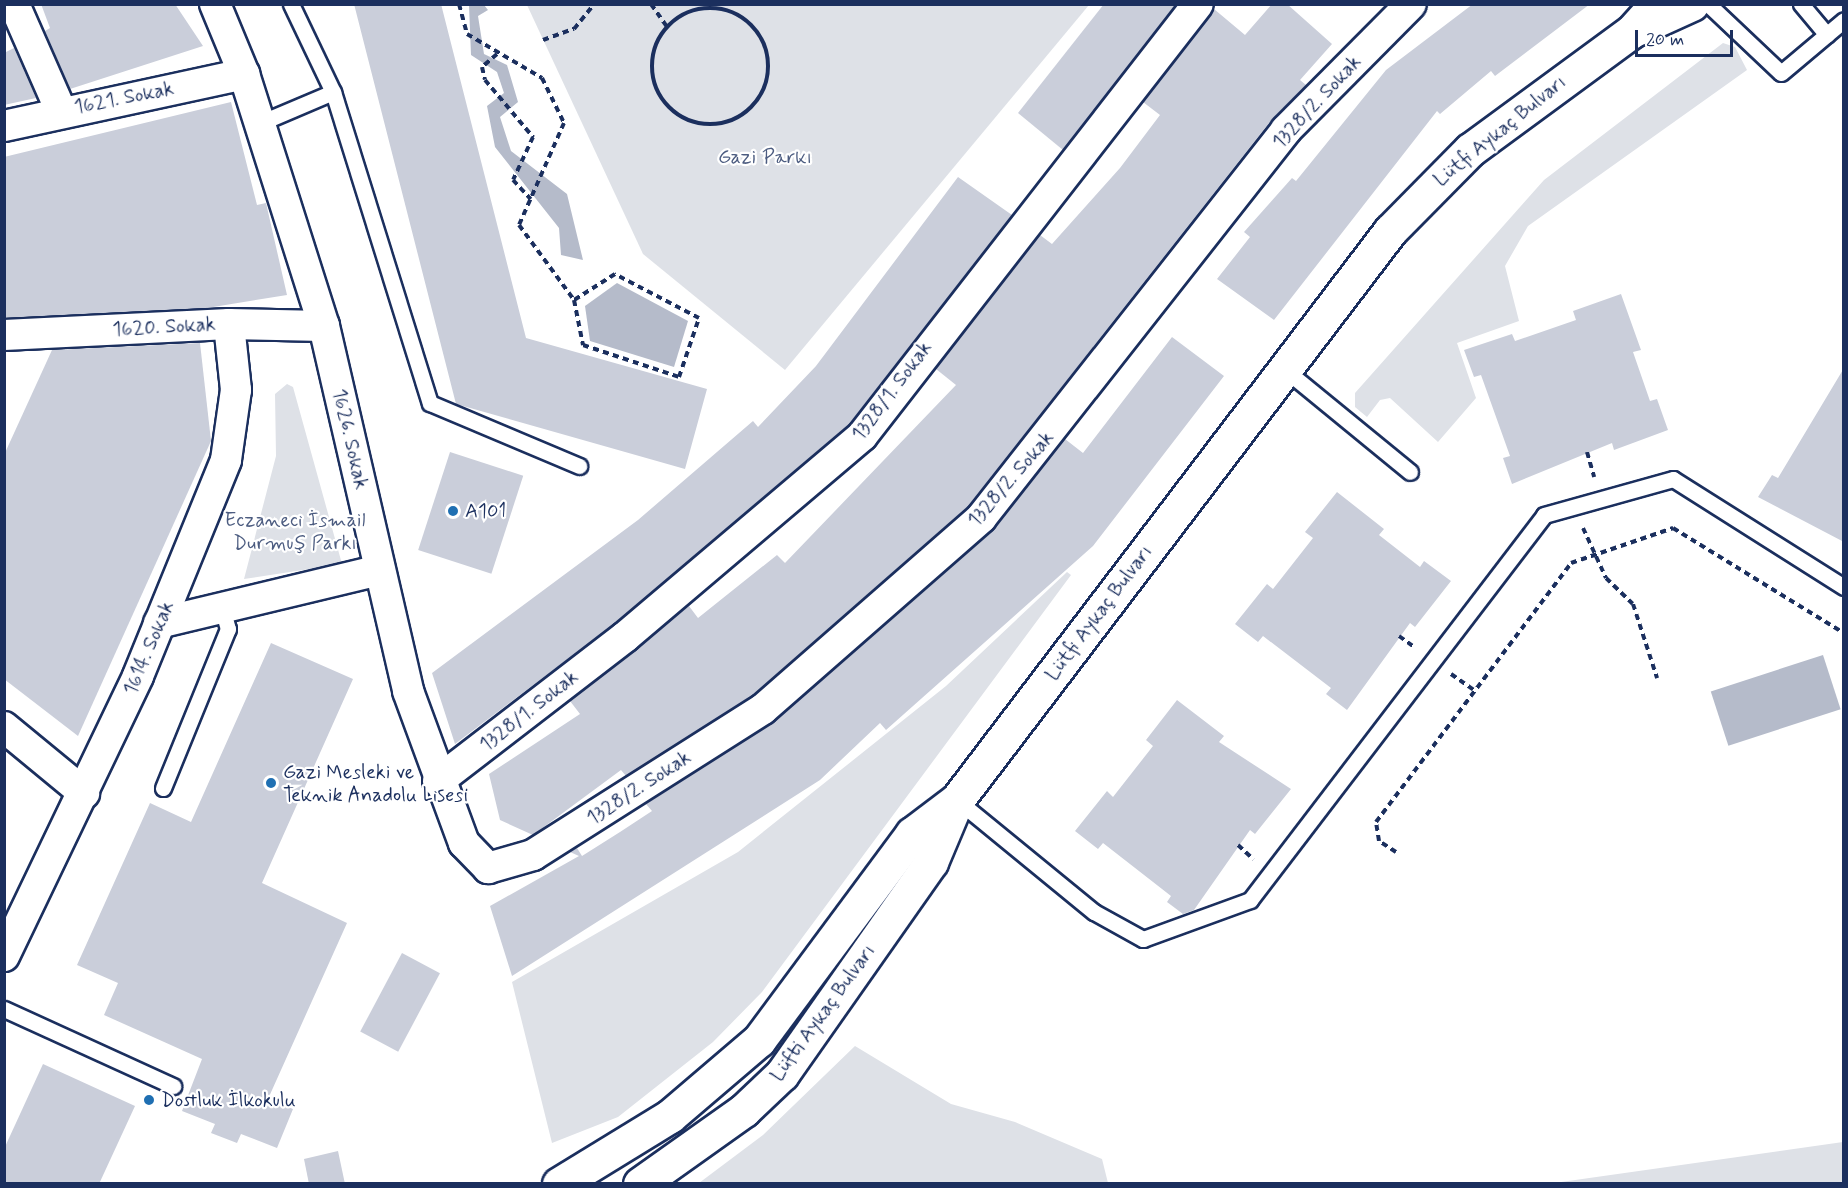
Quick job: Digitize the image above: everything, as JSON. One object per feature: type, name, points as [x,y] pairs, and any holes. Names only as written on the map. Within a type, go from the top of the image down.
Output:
[{"type":"main road","name":"Lütfi Aykaç Bulvarı","points":[[1632,31],[1656,4]]},
{"type":"main road","name":"Lütfi Aykaç Bulvarı","points":[[559,1184],[609,1156],[724,1075],[794,997],[912,834],[957,800],[1283,368],[1425,191],[1518,112],[1632,31],[1692,4]]},
{"type":"main road","name":"Lüfti Aykaç Bulvarı","points":[[640,1184],[744,1110],[782,1074],[931,862],[957,800]]},
{"type":"street","points":[[14,4],[62,111]]},
{"type":"street","name":"1626. Sokak","points":[[215,4],[244,74],[324,326],[408,691],[438,782],[464,843],[488,868]]},
{"type":"street","name":"1328/1. Sokak","points":[[438,782],[625,637],[862,436],[1198,4]]},
{"type":"street","name":"1328/2. Sokak","points":[[488,868],[533,855],[763,708],[981,518],[1286,130],[1411,4]]},
{"type":"street","name":"1621. Sokak","points":[[4,126],[62,111],[244,74]]},
{"type":"street","name":"1620. Sokak","points":[[6,338],[229,324],[324,326]]},
{"type":"street","name":"1614. Sokak","points":[[4,956],[84,793],[159,623],[226,460],[236,390],[229,324]]},
{"type":"street","points":[[159,623],[380,570]]},
{"type":"street","points":[[4,727],[84,793]]},
{"type":"lane","points":[[291,4],[333,92],[430,403],[579,465]]},
{"type":"lane","points":[[1708,4],[1781,73],[1844,20]]},
{"type":"lane","points":[[1801,4],[1827,35]]},
{"type":"lane","points":[[260,123],[333,92]]},
{"type":"lane","points":[[1283,368],[1410,472]]},
{"type":"lane","points":[[957,800],[1094,912],[1143,939],[1250,900],[1544,515],[1673,479],[1844,587]]},
{"type":"lane","points":[[163,788],[228,629],[222,608]]},
{"type":"lane","points":[[4,1009],[173,1086]]},
{"type":"path","points":[[459,4],[467,34],[497,54],[542,78],[564,123],[546,172],[519,225],[574,300],[584,345],[679,377],[699,318],[615,274],[574,300]]},
{"type":"path","points":[[543,40],[574,29],[594,4]]},
{"type":"path","points":[[651,4],[667,27]]},
{"type":"path","points":[[699,8],[737,14],[752,25],[763,40],[768,77],[748,110],[713,124],[676,113],[662,99],[653,72],[656,43],[667,27],[699,8]]},
{"type":"path","points":[[497,54],[482,67],[498,96],[533,137],[513,180],[531,200]]},
{"type":"path","points":[[1587,452],[1597,487],[1581,522],[1591,554],[1632,604],[1657,678]]},
{"type":"path","points":[[1396,852],[1379,841],[1376,822],[1571,563],[1591,554],[1673,528],[1844,633]]},
{"type":"green space","name":"Gazi Parkı","points":[[527,5],[1089,5],[785,370],[643,254]]},
{"type":"green space","points":[[1723,43],[1735,47],[1747,70],[1528,226],[1505,266],[1519,321],[1457,343],[1476,398],[1438,442],[1390,398],[1380,400],[1367,417],[1355,407],[1355,393],[1544,180]]},
{"type":"green space","name":"Eczaneci İsmail Durmuş Parkı","points":[[287,384],[293,387],[342,564],[244,579],[276,456],[275,394]]},
{"type":"green space","points":[[1067,572],[1071,575],[762,992],[713,1042],[618,1117],[552,1143],[512,982],[738,852],[946,686]]},
{"type":"green space","points":[[855,1046],[951,1104],[1015,1122],[1102,1159],[1108,1183],[699,1183],[763,1135]]},
{"type":"green space","points":[[1843,1142],[1843,1183],[1554,1183]]},
{"type":"water","points":[[469,5],[484,5],[488,10],[478,16],[484,54],[507,65],[518,102],[500,117],[511,151],[567,194],[583,260],[561,255],[559,228],[495,147],[487,106],[504,93],[497,72],[471,55]]},
{"type":"water","points":[[617,283],[688,321],[674,367],[590,341],[585,306]]},
{"type":"water","points":[[1823,655],[1841,709],[1728,746],[1711,691]]},
{"type":"building","points":[[41,4],[175,4],[203,46],[70,89],[45,31],[50,28]]},
{"type":"building","points":[[354,4],[441,4],[526,338],[707,389],[685,469],[456,404]]},
{"type":"building","points":[[1104,4],[1176,4],[1063,150],[1018,113]]},
{"type":"building","points":[[1272,4],[1287,4],[1332,44],[1300,80],[1306,85],[1272,119],[968,506],[753,695],[626,776],[621,770],[533,835],[500,820],[489,774],[580,714],[570,701],[689,606],[698,618],[777,555],[785,563],[956,385],[936,369],[1040,235],[1052,244],[1120,168],[1160,115],[1143,102],[1214,9],[1245,35]]},
{"type":"building","points":[[1473,4],[1590,4],[1495,76],[1491,71],[1440,114],[1437,111],[1274,320],[1217,279],[1250,237],[1244,232],[1292,178],[1296,181],[1386,70]]},
{"type":"building","points":[[14,48],[36,98],[4,105],[4,53]]},
{"type":"building","points":[[231,102],[257,205],[266,203],[287,295],[207,308],[4,318],[4,157]]},
{"type":"building","points":[[958,177],[1012,215],[849,424],[614,624],[455,744],[432,673],[638,520],[753,421],[758,427],[816,366]]},
{"type":"building","points":[[1621,294],[1641,350],[1633,352],[1650,401],[1657,399],[1668,430],[1614,450],[1612,443],[1512,484],[1503,458],[1510,456],[1481,375],[1474,377],[1464,350],[1512,334],[1515,341],[1576,320],[1573,311]]},
{"type":"building","points":[[1172,337],[1224,376],[1093,546],[886,730],[880,723],[820,780],[512,976],[490,906],[579,856],[570,852],[577,848],[582,856],[620,832],[652,811],[646,804],[774,722],[993,531],[1065,439],[1083,453]]},
{"type":"building","points":[[200,343],[211,441],[78,736],[4,679],[4,455],[52,350]]},
{"type":"building","points":[[1844,368],[1844,542],[1758,497],[1772,475],[1778,478]]},
{"type":"building","points":[[450,452],[523,476],[491,574],[418,550]]},
{"type":"building","points":[[1337,492],[1384,529],[1379,535],[1420,567],[1424,561],[1451,581],[1415,627],[1410,623],[1347,710],[1326,694],[1331,688],[1263,636],[1258,642],[1235,624],[1267,584],[1273,589],[1313,538],[1305,532]]},
{"type":"building","points":[[271,643],[353,679],[262,883],[347,923],[268,1099],[293,1109],[277,1148],[241,1134],[237,1143],[211,1133],[215,1124],[182,1111],[202,1059],[104,1015],[118,983],[77,965],[150,803],[191,822]]},
{"type":"building","points":[[1177,700],[1224,736],[1219,742],[1291,789],[1255,834],[1250,830],[1194,910],[1183,914],[1167,902],[1171,896],[1103,843],[1098,849],[1075,831],[1107,791],[1113,797],[1153,746],[1146,740]]},
{"type":"building","points":[[402,953],[440,973],[398,1052],[360,1032]]},
{"type":"building","points":[[43,1064],[135,1106],[99,1184],[4,1184],[4,1149]]},
{"type":"building","points":[[338,1151],[345,1184],[309,1184],[304,1159]]},
{"type":"place","name":"A101","points":[[453,511]]},
{"type":"place","name":"Gazi Mesleki ve Teknik Anadolu Lisesi","points":[[271,783]]},
{"type":"place","name":"Dostluk İlkokulu","points":[[149,1100]]}]
